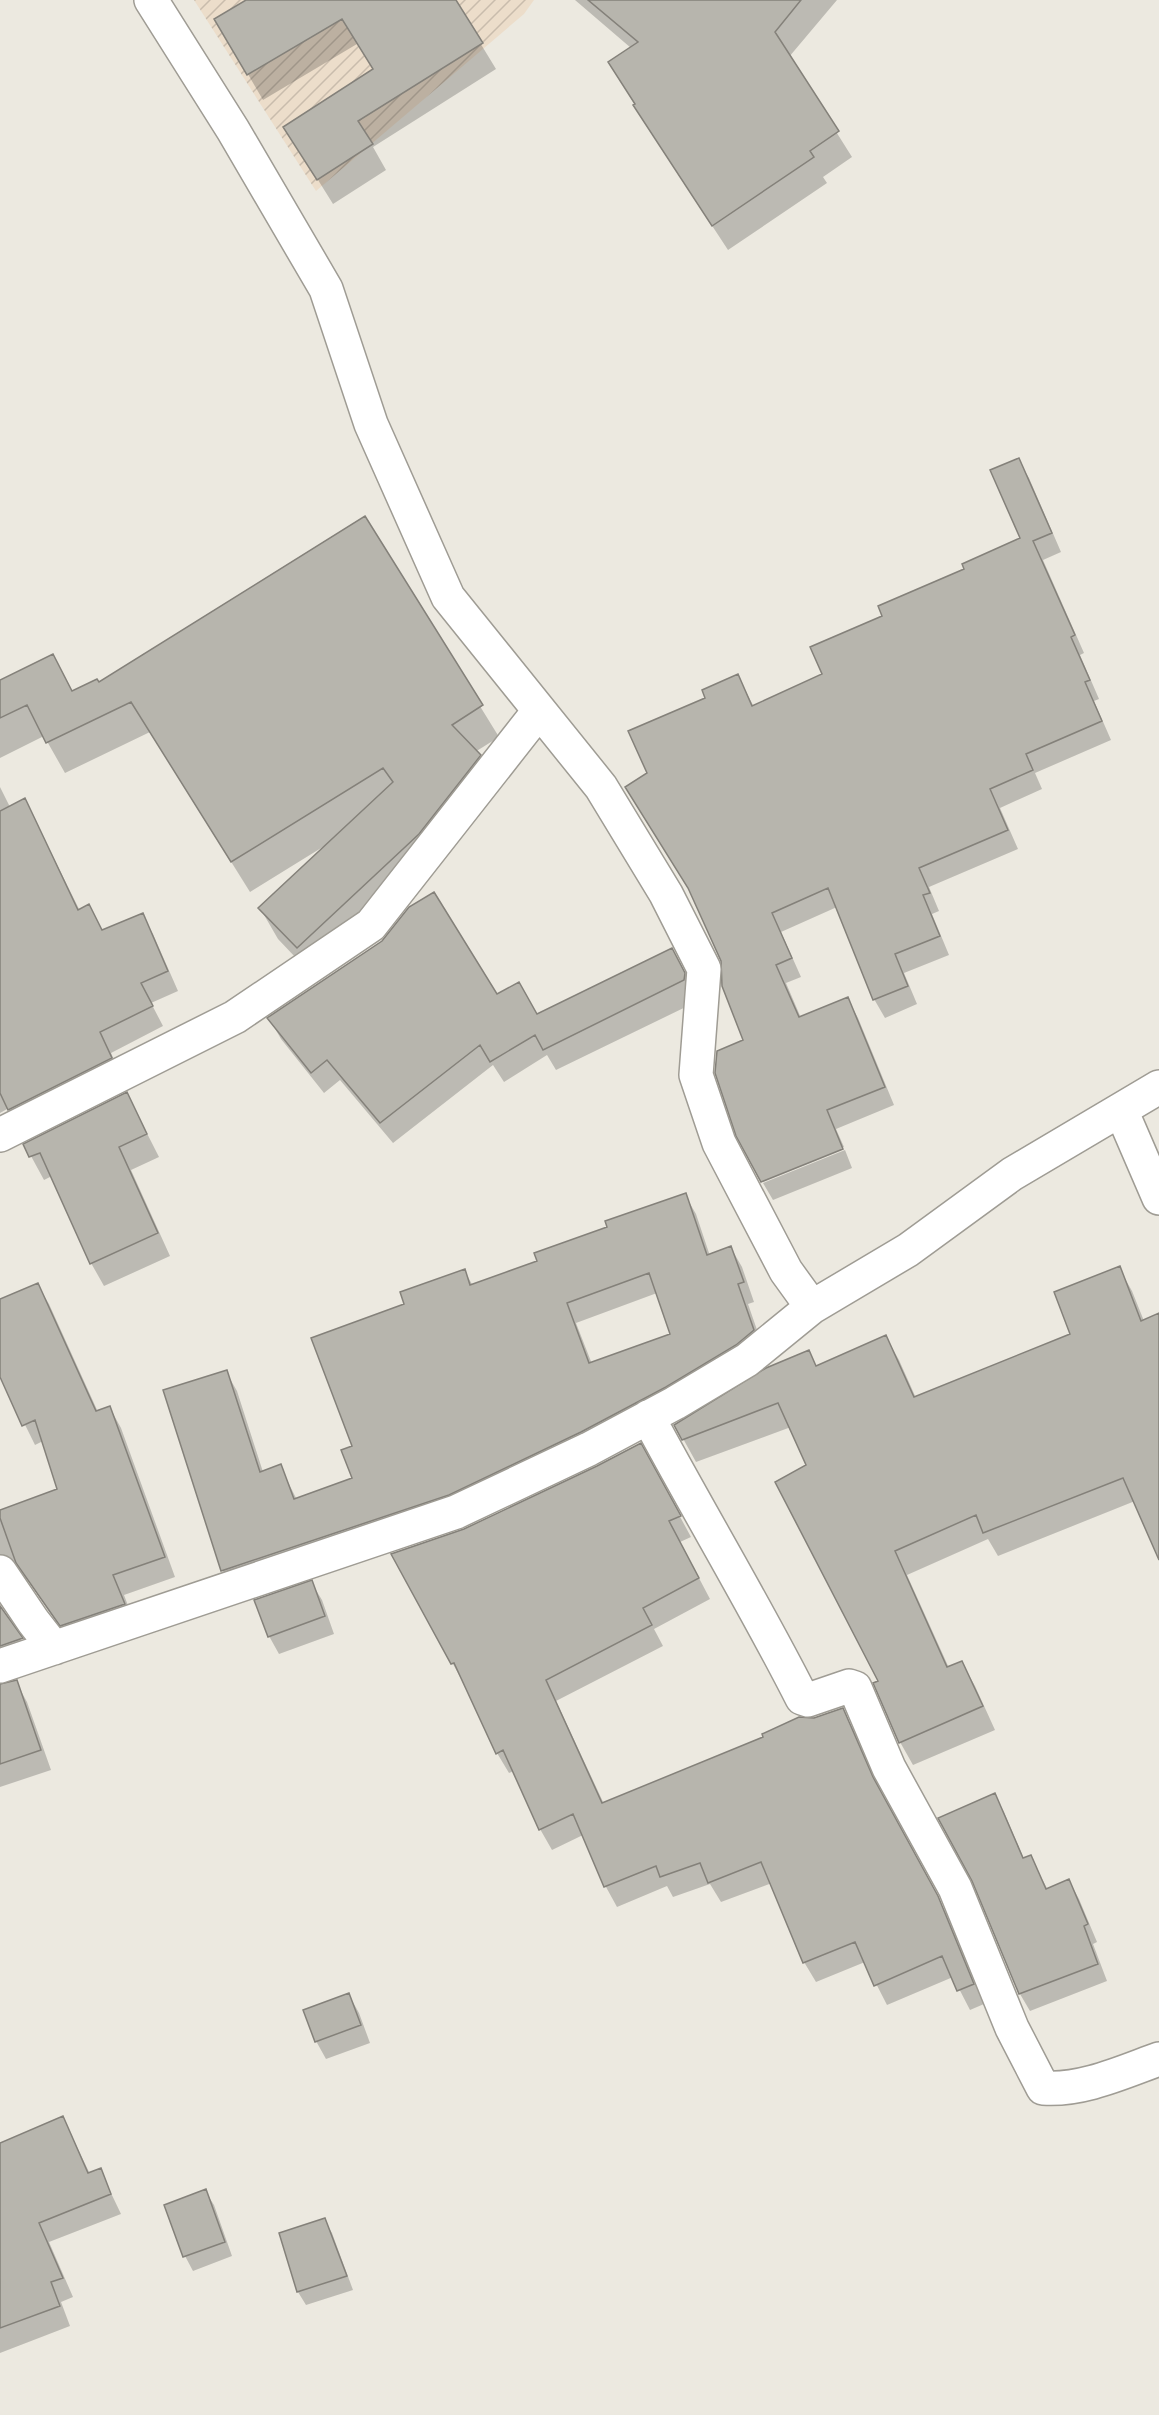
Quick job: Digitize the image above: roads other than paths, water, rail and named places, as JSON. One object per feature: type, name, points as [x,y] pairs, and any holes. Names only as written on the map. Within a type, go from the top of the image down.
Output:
[{"type":"street","points":[[151,0],[233,130],[326,289],[371,424],[448,597],[601,788],[666,894],[704,969],[696,1075],[719,1143],[786,1271],[812,1307]]},
{"type":"street","points":[[0,1135],[235,1017],[371,925],[539,711]]},
{"type":"street","points":[[0,1666],[456,1512],[589,1449],[648,1418],[747,1360],[812,1307],[908,1250],[1012,1174],[1159,1087]]},
{"type":"street","points":[[1120,1110],[1159,1198]]},
{"type":"street","points":[[648,1418],[802,1698],[808,1700],[849,1686],[855,1688],[889,1768],[955,1888],[1012,2028],[1043,2088],[1061,2090],[1159,2059]]},
{"type":"street","points":[[0,1572],[33,1621],[54,1647]]}]
